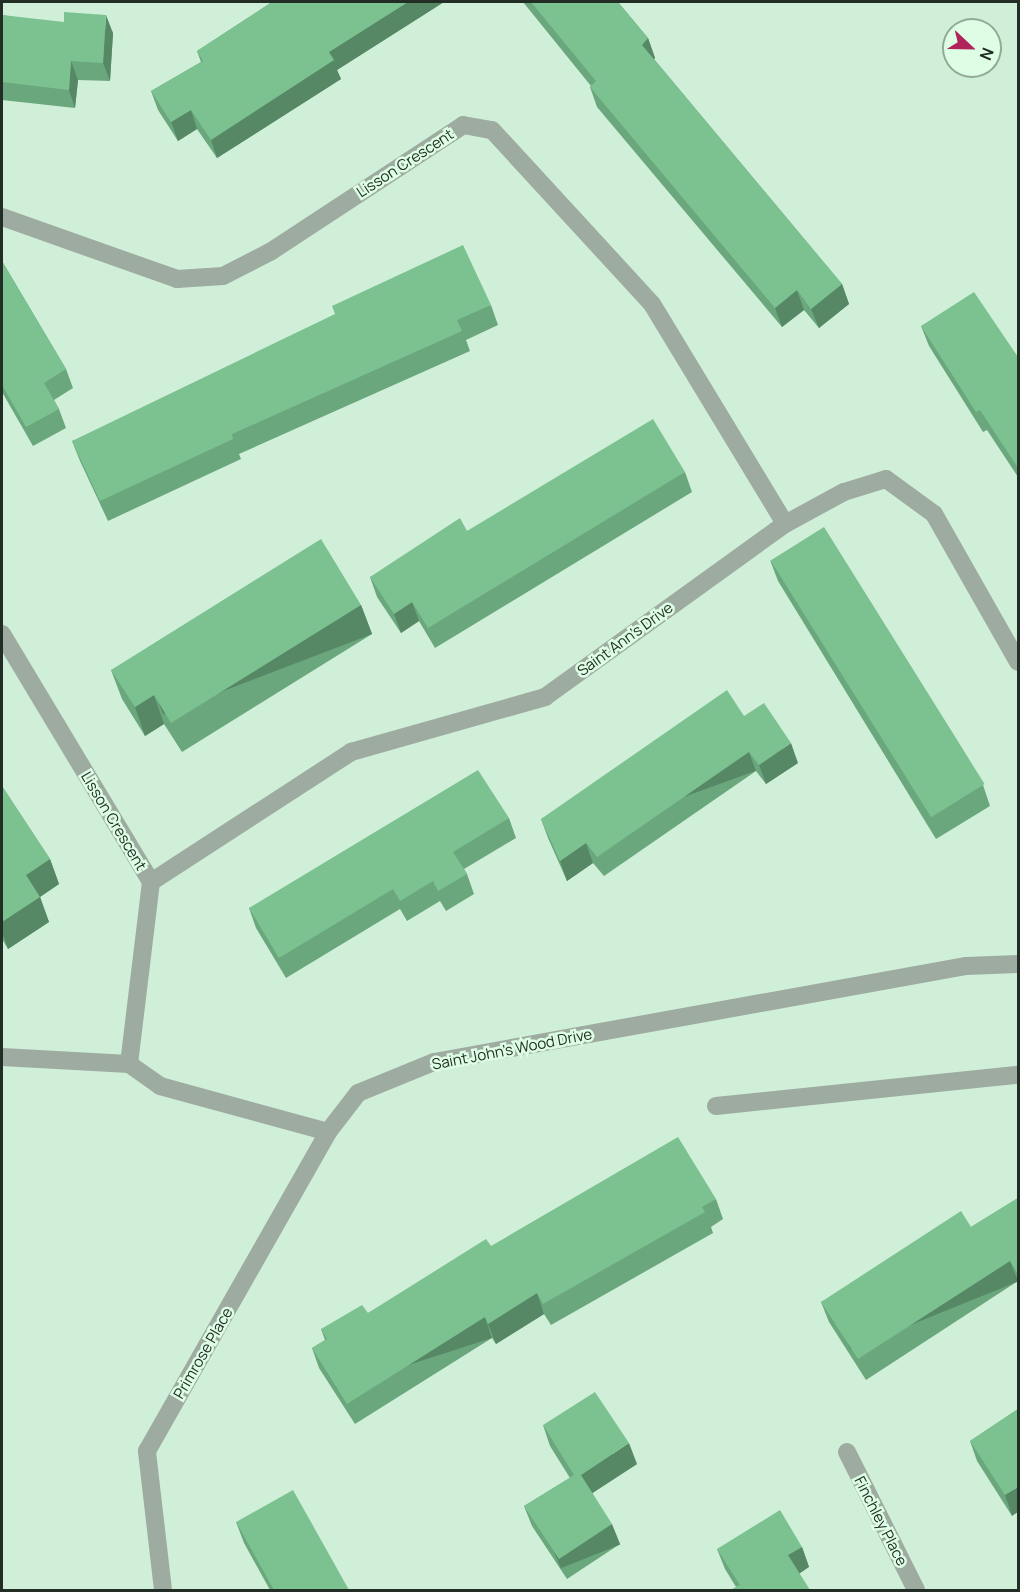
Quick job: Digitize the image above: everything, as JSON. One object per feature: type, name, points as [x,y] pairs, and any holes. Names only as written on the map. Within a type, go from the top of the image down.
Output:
[{"type":"street","name":"Lisson Crescent","points":[[2,217],[177,279],[223,276],[270,252],[463,125],[492,130],[652,304],[785,524]]},
{"type":"street","name":"Saint Ann's Drive","points":[[151,882],[351,752],[545,697],[785,524],[844,492],[886,479],[934,514],[1018,662]]},
{"type":"street","name":"Lisson Crescent","points":[[2,634],[151,882],[129,1064]]},
{"type":"street","name":"Saint John's Wood Drive","points":[[328,1132],[358,1093],[434,1062],[966,966],[1018,964]]},
{"type":"street","points":[[2,1057],[129,1064],[160,1086],[328,1132]]},
{"type":"street","points":[[716,1106],[1018,1075]]},
{"type":"street","name":"Primrose Place","points":[[163,1590],[147,1451],[328,1132]]},
{"type":"street","name":"Finchley Place","points":[[846,1452],[916,1590]]},
{"type":"building","points":[[272,2],[408,2],[329,52],[334,60],[211,140],[191,110],[171,122],[151,91],[203,61],[197,51]]},
{"type":"building","points":[[531,2],[618,2],[648,38],[642,45],[842,284],[811,309],[797,290],[775,308],[590,87],[596,81]]},
{"type":"building","points":[[64,12],[106,15],[103,63],[71,61],[69,90],[2,82],[2,15],[64,22]]},
{"type":"building","points":[[463,245],[491,305],[457,320],[462,331],[232,434],[233,439],[100,501],[72,441],[335,314],[332,306]]},
{"type":"building","points":[[2,261],[66,369],[44,383],[59,409],[26,427],[2,385]]},
{"type":"building","points":[[974,292],[1018,357],[1018,468],[980,410],[976,412],[921,326]]},
{"type":"building","points":[[653,419],[685,472],[428,628],[412,602],[394,614],[370,577],[460,518],[467,531]]},
{"type":"building","points":[[824,527],[985,784],[931,817],[771,560]]},
{"type":"building","points":[[321,539],[361,605],[171,723],[154,695],[135,707],[111,670]]},
{"type":"building","points":[[727,690],[744,716],[764,703],[791,743],[759,765],[749,752],[597,857],[586,843],[560,861],[541,819]]},
{"type":"building","points":[[478,770],[509,818],[453,852],[467,874],[438,891],[433,881],[400,901],[393,889],[279,958],[249,908]]},
{"type":"building","points":[[2,786],[50,859],[26,875],[40,897],[2,922]]},
{"type":"building","points":[[678,1137],[716,1199],[702,1207],[705,1212],[543,1304],[537,1293],[488,1324],[485,1317],[347,1404],[312,1348],[327,1339],[321,1329],[362,1305],[368,1313],[486,1239],[491,1246]]},
{"type":"building","points":[[1018,1198],[1018,1274],[1010,1261],[858,1359],[821,1302],[961,1211],[971,1227]]},
{"type":"building","points":[[595,1392],[629,1443],[581,1475],[612,1524],[559,1559],[524,1506],[574,1475],[543,1425]]},
{"type":"building","points":[[1018,1409],[1018,1487],[1005,1495],[970,1441]]},
{"type":"building","points":[[293,1490],[349,1590],[274,1590],[236,1522]]},
{"type":"building","points":[[780,1510],[802,1547],[788,1555],[810,1590],[730,1590],[740,1585],[717,1549]]}]
